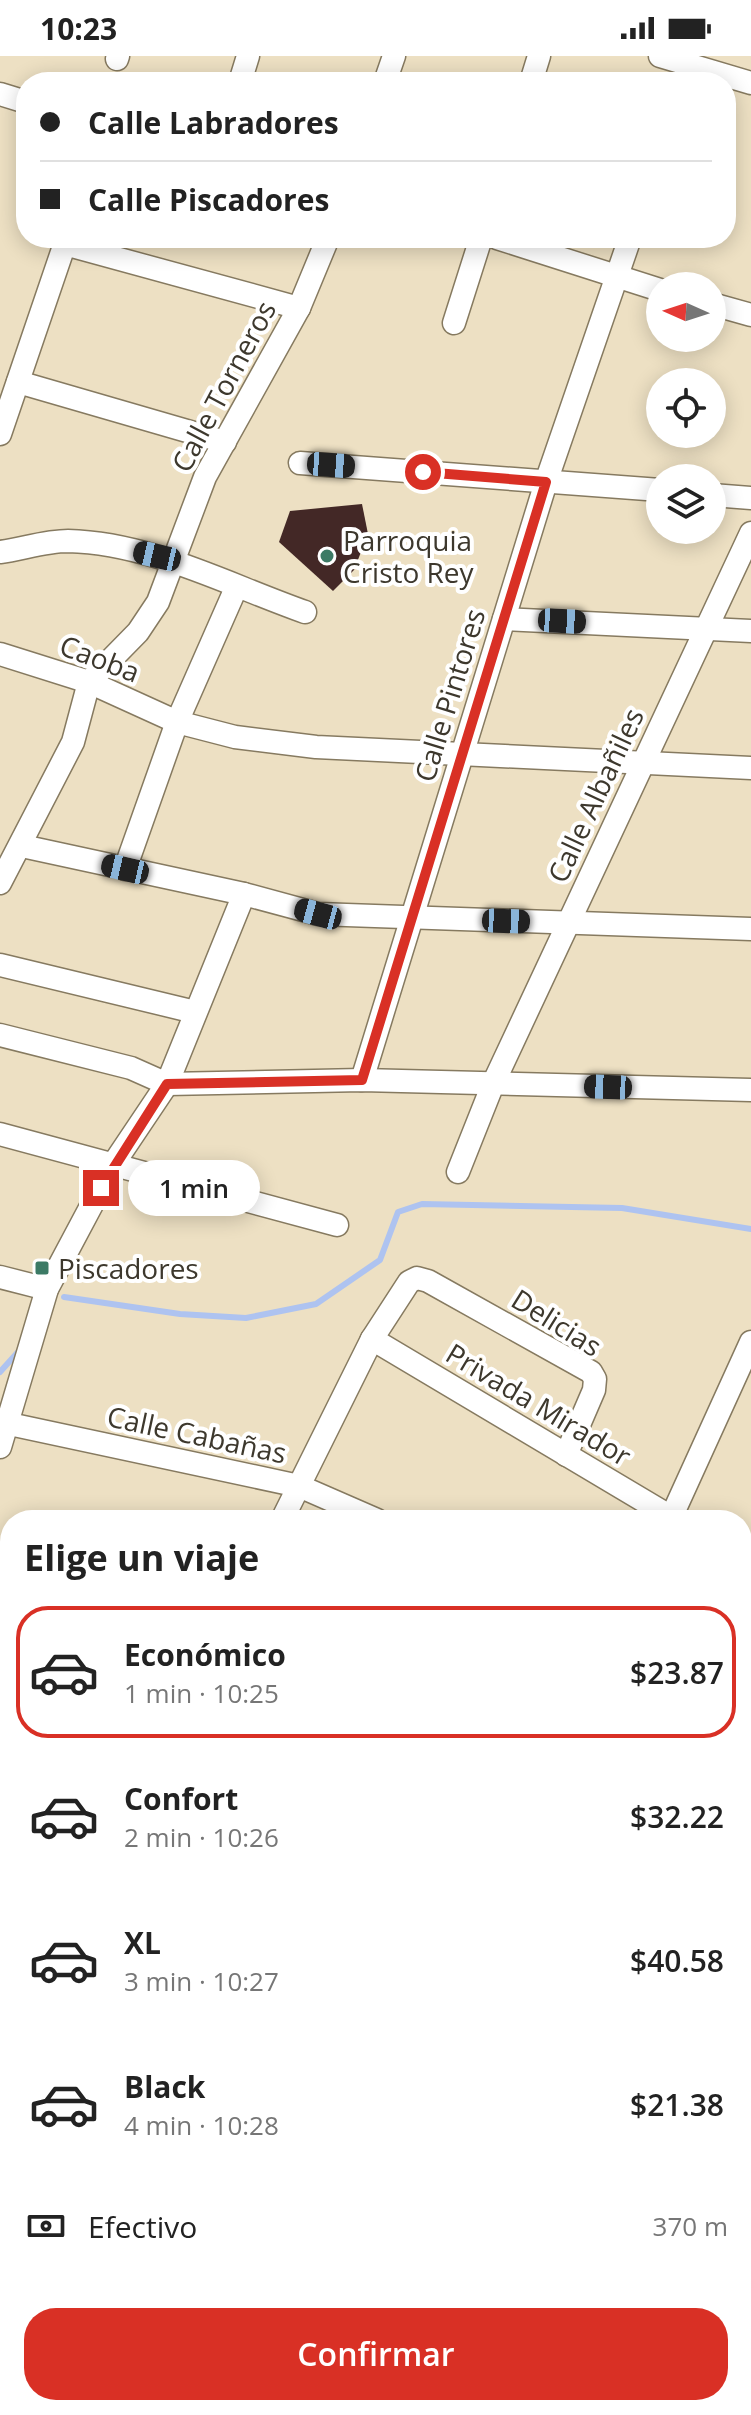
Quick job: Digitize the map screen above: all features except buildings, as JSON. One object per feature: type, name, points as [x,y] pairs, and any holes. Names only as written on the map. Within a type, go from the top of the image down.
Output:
[{"type":"street","points":[[660,56],[681,66],[706,72]]},
{"type":"street","points":[[0,434],[65,248]]},
{"type":"street","points":[[79,248],[299,308]]},
{"type":"street","name":"Calle Torneros","points":[[89,682],[138,632],[158,602],[205,477],[299,308],[324,248]]},
{"type":"street","points":[[454,323],[478,248]]},
{"type":"street","points":[[527,248],[646,286]]},
{"type":"street","name":"Calle Pintores","points":[[362,1080],[546,482],[627,248]]},
{"type":"street","points":[[726,308],[751,315]]},
{"type":"street","points":[[18,382],[225,442]]},
{"type":"street","points":[[300,463],[646,489]]},
{"type":"street","points":[[726,496],[751,498]]},
{"type":"street","name":"Calle Albañiles","points":[[458,1172],[493,1084],[751,533]]},
{"type":"street","points":[[0,552],[64,541],[112,545],[172,562],[305,612]]},
{"type":"street","points":[[125,869],[177,722],[236,588]]},
{"type":"street","points":[[504,619],[751,631]]},
{"type":"street","name":"Caoba","points":[[0,654],[89,682],[177,722],[235,737],[316,747],[751,768]]},
{"type":"street","points":[[0,883],[22,846],[73,742],[89,682]]},
{"type":"street","points":[[22,846],[244,894],[318,914],[751,929]]},
{"type":"street","points":[[0,1447],[47,1289],[114,1163],[167,1084],[244,894]]},
{"type":"street","points":[[0,965],[195,1012]]},
{"type":"street","points":[[0,1035],[131,1068],[167,1084],[362,1080],[751,1090]]},
{"type":"street","points":[[0,1134],[337,1225]]},
{"type":"street","points":[[0,1277],[47,1289]]},
{"type":"street","name":"Delicias","points":[[372,1339],[409,1282],[417,1278],[428,1281],[591,1372],[595,1379],[594,1390],[566,1455]]},
{"type":"street","points":[[287,1510],[372,1339]]},
{"type":"street","name":"Privada Mirador","points":[[372,1339],[657,1510]]},
{"type":"street","points":[[676,1510],[751,1342]]},
{"type":"street","name":"Calle Cabañas","points":[[5,1423],[299,1486],[354,1510]]},
{"type":"waterway","points":[[64,1297],[180,1314],[246,1318],[316,1304],[380,1260],[398,1212],[422,1204],[622,1208],[751,1229]]},
{"type":"waterway","points":[[0,1372],[18,1352]]},
{"type":"place","name":"Parroquia Cristo Rey","points":[[327,556]]},
{"type":"place","name":"Piscadores","points":[[42,1268]]},
{"type":"route","points":[[101,1188],[114,1163],[167,1084],[362,1080],[546,482],[423,472]]}]
